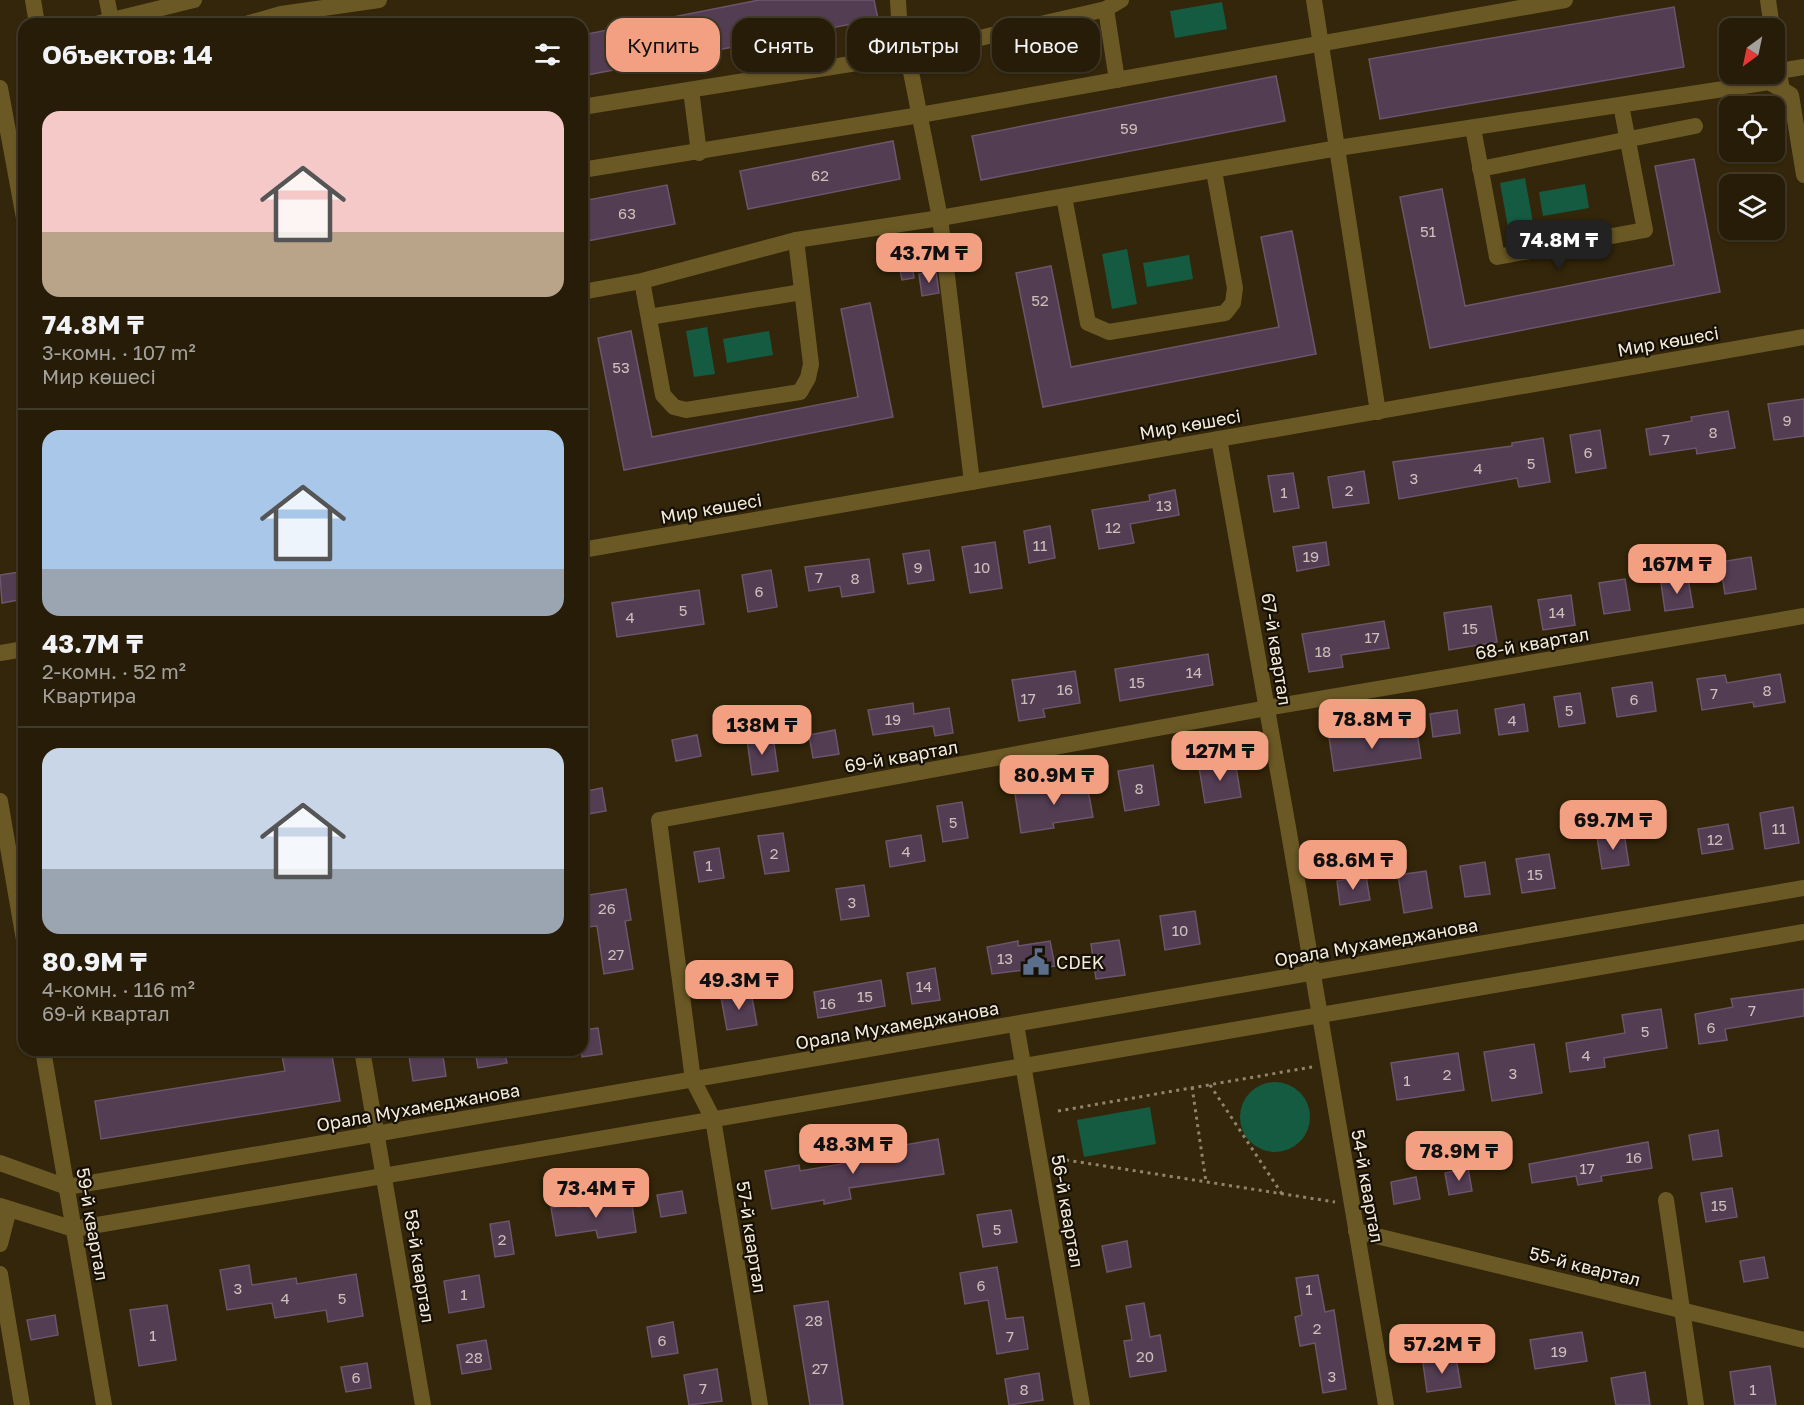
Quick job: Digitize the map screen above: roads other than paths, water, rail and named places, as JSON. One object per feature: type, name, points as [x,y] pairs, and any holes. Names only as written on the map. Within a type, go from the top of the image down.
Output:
[{"type":"street","points":[[33,0],[36,18]]},
{"type":"street","points":[[105,18],[108,0]]},
{"type":"street","points":[[120,18],[194,0]]},
{"type":"street","points":[[267,18],[379,0]]},
{"type":"street","points":[[898,0],[899,18]]},
{"type":"street","points":[[980,38],[1106,9],[1121,0]]},
{"type":"street","points":[[1314,0],[1378,412]]},
{"type":"street","points":[[588,169],[699,153],[1321,45],[1521,4],[1565,0]]},
{"type":"street","points":[[1768,0],[1771,18]]},
{"type":"street","points":[[1106,9],[1117,80]]},
{"type":"street","points":[[588,106],[847,65]]},
{"type":"street","points":[[1785,70],[1804,67]]},
{"type":"street","points":[[911,72],[940,218],[972,482]]},
{"type":"street","points":[[588,291],[642,281],[796,240],[1064,197],[1338,148],[1769,82],[1791,95],[1804,175]]},
{"type":"street","points":[[1781,84],[1782,90]]},
{"type":"street","points":[[0,88],[18,186]]},
{"type":"street","points":[[691,90],[699,153]]},
{"type":"street","points":[[1473,128],[1497,257],[1645,230],[1621,105]]},
{"type":"street","points":[[1480,169],[1695,126]]},
{"type":"street","points":[[1064,197],[1088,323],[1109,332],[1225,313],[1233,303],[1235,288],[1214,171]]},
{"type":"street","points":[[642,281],[663,395],[674,406],[686,410],[800,392],[808,378],[811,364],[796,240]]},
{"type":"street","points":[[649,317],[802,292]]},
{"type":"street","name":"Мир көшесі","points":[[588,549],[1804,337]]},
{"type":"street","name":"67-й квартал","points":[[1219,439],[1313,973]]},
{"type":"street","name":"68-й квартал","points":[[1266,708],[1804,616]]},
{"type":"street","points":[[0,653],[18,651]]},
{"type":"street","name":"69-й квартал","points":[[693,1080],[659,820],[1266,708]]},
{"type":"street","points":[[0,801],[18,905]]},
{"type":"street","name":"Орала Мухамеджанова","points":[[0,1163],[67,1187],[1804,888]]},
{"type":"street","points":[[0,1244],[5,1207],[74,1229],[1804,932]]},
{"type":"street","name":"54-й квартал","points":[[1313,973],[1386,1405]]},
{"type":"street","name":"56-й квартал","points":[[1016,1024],[1082,1405]]},
{"type":"street","name":"59-й квартал","points":[[44,1056],[104,1405]]},
{"type":"street","name":"58-й квартал","points":[[363,1056],[423,1405]]},
{"type":"street","name":"57-й квартал","points":[[693,1080],[713,1119],[760,1405]]},
{"type":"street","points":[[1666,1200],[1696,1405]]},
{"type":"street","name":"55-й квартал","points":[[1356,1231],[1804,1340]]},
{"type":"street","points":[[0,1274],[22,1405]]},
{"type":"place","name":"CDEK","points":[[1036,962]]}]
